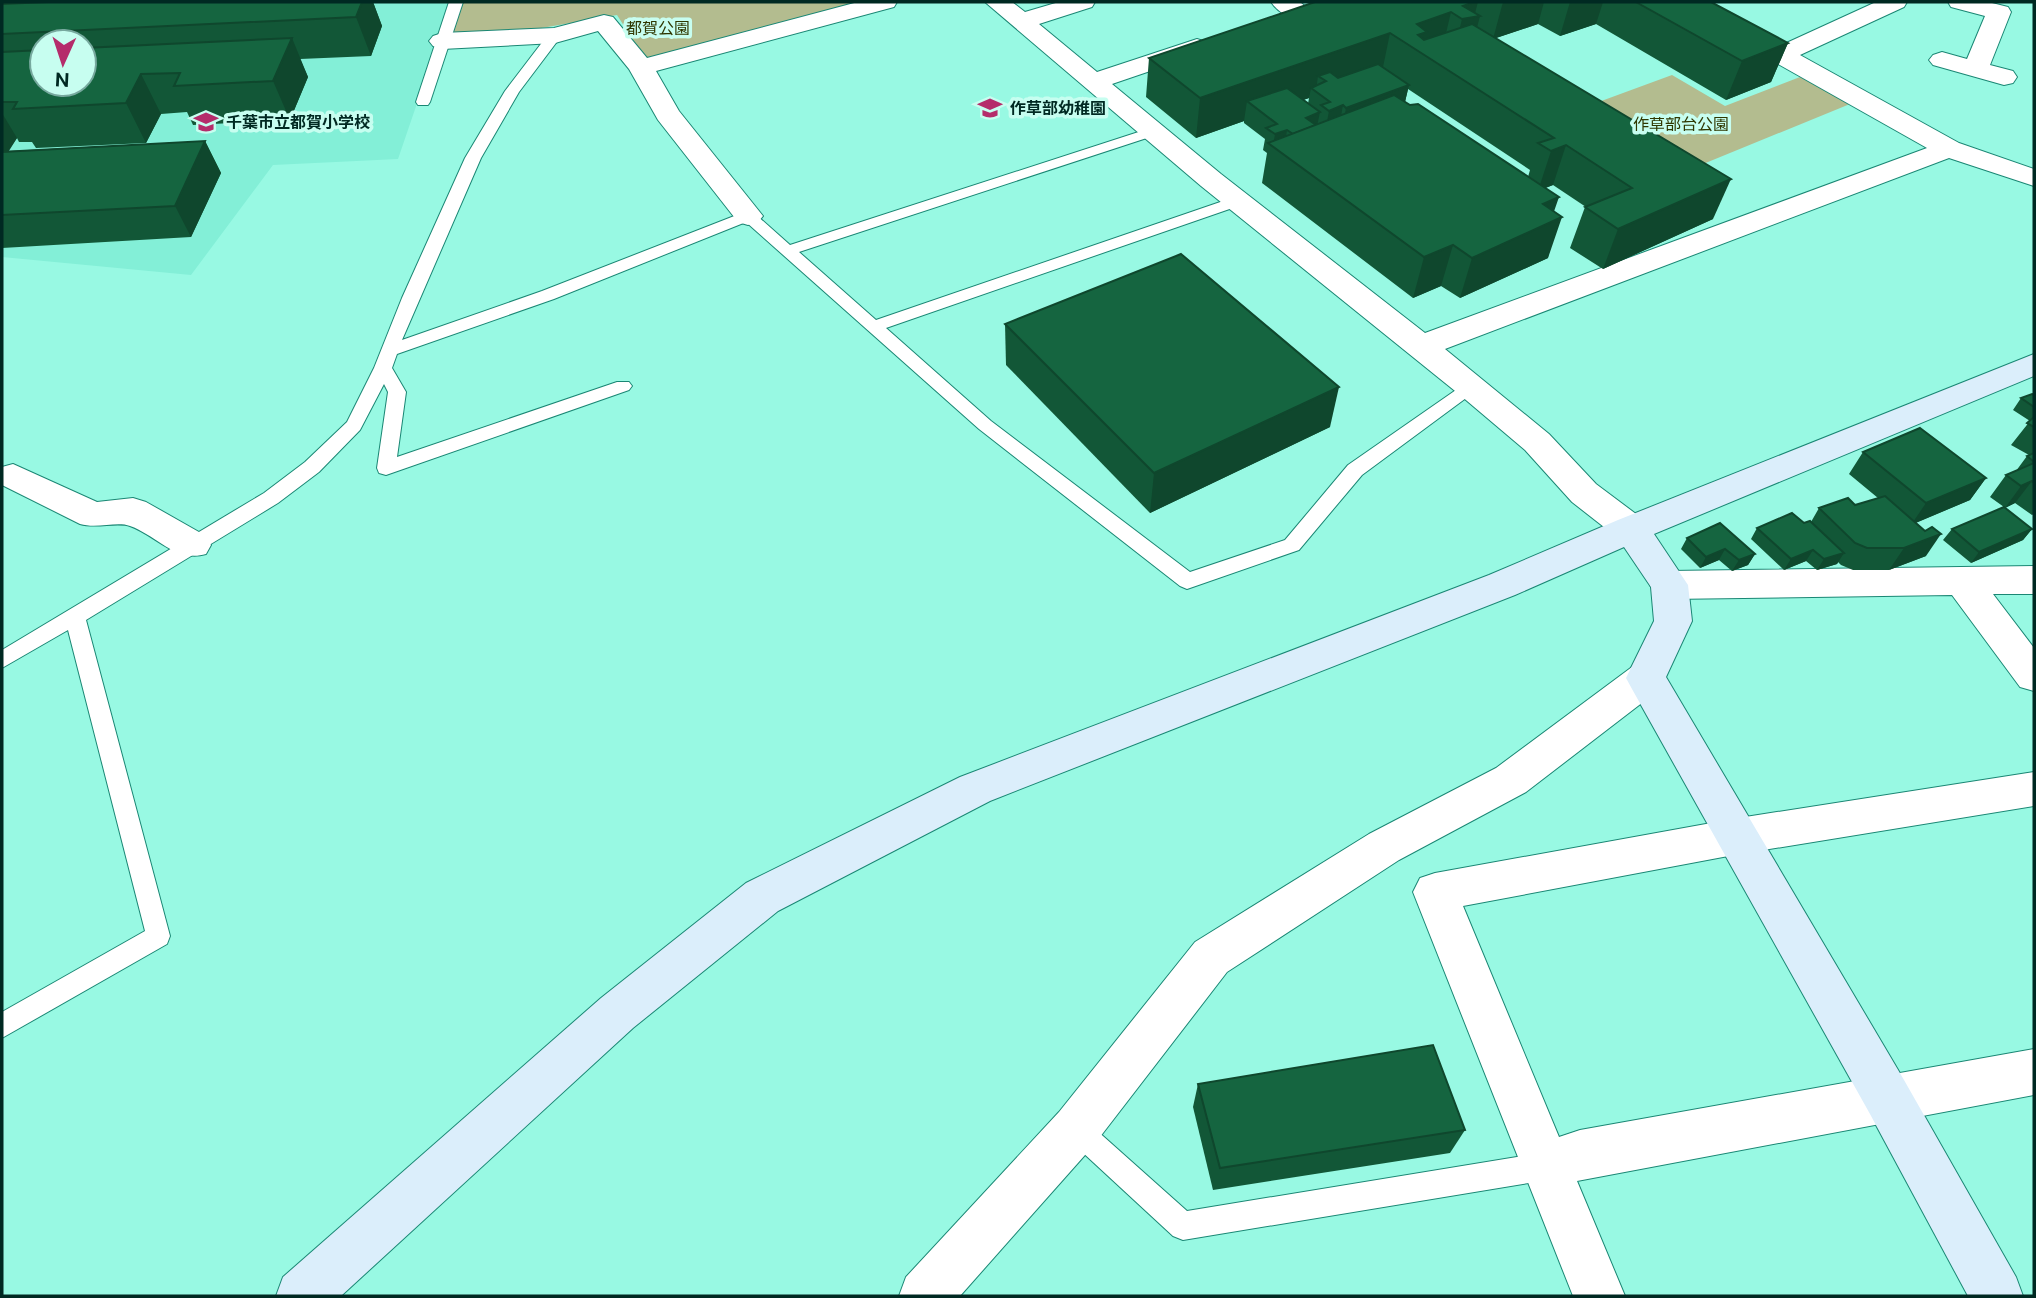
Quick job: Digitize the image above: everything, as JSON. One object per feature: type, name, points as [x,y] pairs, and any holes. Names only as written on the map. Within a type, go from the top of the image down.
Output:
[{"type":"street","points":[[641,66],[885,2]]},
{"type":"street","points":[[925,1296],[1076,1129],[1211,957],[1384,847],[1511,780],[1646,678],[1673,621],[1669,585],[1631,529],[1584,493],[1537,442],[997,2]]},
{"type":"street","points":[[1023,21],[1083,2]]},
{"type":"street","points":[[1686,2],[1949,149],[2034,178]]},
{"type":"street","points":[[1783,54],[1895,2]]},
{"type":"street","points":[[1960,2],[1999,12],[1976,69]]},
{"type":"street","points":[[443,41],[555,35],[604,22],[641,66],[667,114],[748,216]]},
{"type":"street","points":[[1095,81],[1223,39]]},
{"type":"street","points":[[1942,60],[2004,77]]},
{"type":"street","points":[[1422,346],[1949,149]]},
{"type":"street","points":[[302,1296],[617,1013],[762,897],[975,789],[1502,585],[2034,363]]},
{"type":"street","points":[[13,476],[93,515],[132,511],[193,545]]},
{"type":"street","points":[[1669,585],[2034,580]]},
{"type":"street","points":[[1962,581],[2034,676]]},
{"type":"street","points":[[1646,678],[1739,836],[1997,1296]]},
{"type":"street","points":[[1600,1296],[1435,892],[1739,836],[2034,789]]},
{"type":"street","points":[[1547,1166],[1580,1155],[2034,1072]]},
{"type":"lane","points":[[423,102],[456,2]]},
{"type":"lane","points":[[2,660],[271,498],[312,467],[354,426],[386,360],[473,158],[512,91],[555,35]]},
{"type":"lane","points":[[787,251],[1154,131]]},
{"type":"lane","points":[[873,327],[1238,201]]},
{"type":"lane","points":[[386,360],[748,216],[985,425],[1187,580],[1292,545],[1355,470],[1472,387]]},
{"type":"lane","points":[[386,360],[397,391],[386,468],[623,386]]},
{"type":"lane","points":[[2,1026],[158,936],[74,615]]},
{"type":"lane","points":[[1076,1129],[1183,1226],[1547,1166]]},
{"type":"shaded area","name":"千葉市立都賀小学校","points":[[2,2],[451,2],[398,159],[273,165],[191,275],[2,257]]},
{"type":"green space","name":"都賀公園","points":[[461,2],[865,2],[646,60],[617,15],[449,44]]},
{"type":"green space","name":"作草部台公園","points":[[1672,75],[1725,106],[1800,77],[1850,104],[1686,171],[1585,107]]},
{"type":"building","points":[[362,2],[356,17],[98,29],[28,28],[28,33],[2,34],[2,4]]},
{"type":"building","points":[[1315,2],[1474,2],[1463,6],[1480,16],[1462,19],[1451,12],[1417,24],[1427,32],[1418,35],[1424,40],[1472,24],[1731,179],[1618,229],[1585,207],[1632,188],[1566,145],[1551,151],[1538,143],[1554,138],[1390,33],[1200,98],[1149,58]]},
{"type":"building","points":[[1636,2],[1711,2],[1788,43],[1742,61]]},
{"type":"building","points":[[292,38],[273,81],[174,86],[180,73],[141,74],[126,103],[13,109],[17,102],[2,102],[2,52],[28,51],[28,98],[98,98],[98,47]]},
{"type":"building","points":[[1378,64],[1409,85],[1346,108],[1343,105],[1329,111],[1321,105],[1330,102],[1311,88],[1326,81],[1318,76],[1330,72],[1338,78]]},
{"type":"building","points":[[1287,88],[1320,112],[1306,118],[1316,125],[1293,134],[1287,130],[1275,134],[1266,128],[1277,124],[1247,101]]},
{"type":"building","points":[[1394,95],[1410,105],[1418,104],[1559,197],[1543,204],[1562,217],[1472,258],[1453,245],[1424,257],[1268,143]]},
{"type":"building","points":[[205,141],[175,206],[2,215],[2,152]]},
{"type":"building","points":[[1181,254],[1339,387],[1154,473],[1005,324]]},
{"type":"building","points":[[2034,395],[2034,407],[2021,398]]},
{"type":"building","points":[[2034,417],[2034,427],[2027,423]]},
{"type":"building","points":[[1920,428],[1986,478],[1926,503],[1863,452]]},
{"type":"building","points":[[2034,453],[2034,462],[2027,456]]},
{"type":"building","points":[[2034,463],[2034,483],[2032,481],[2021,486],[2006,475]]},
{"type":"building","points":[[1885,496],[1925,531],[1932,527],[1941,534],[1904,548],[1867,548],[1855,543],[1819,508],[1848,498],[1855,505]]},
{"type":"building","points":[[2004,507],[2032,529],[1979,552],[1952,529]]},
{"type":"building","points":[[1792,513],[1804,523],[1810,521],[1844,553],[1824,559],[1813,550],[1791,559],[1757,528]]},
{"type":"building","points":[[1720,523],[1755,554],[1739,560],[1725,549],[1706,557],[1687,538]]},
{"type":"building","points":[[1433,1045],[1465,1130],[1220,1168],[1198,1084]]},
{"type":"place","name":"作草部幼稚園","points":[[990,108]]},
{"type":"place","name":"千葉市立都賀小学校","points":[[206,122]]}]
